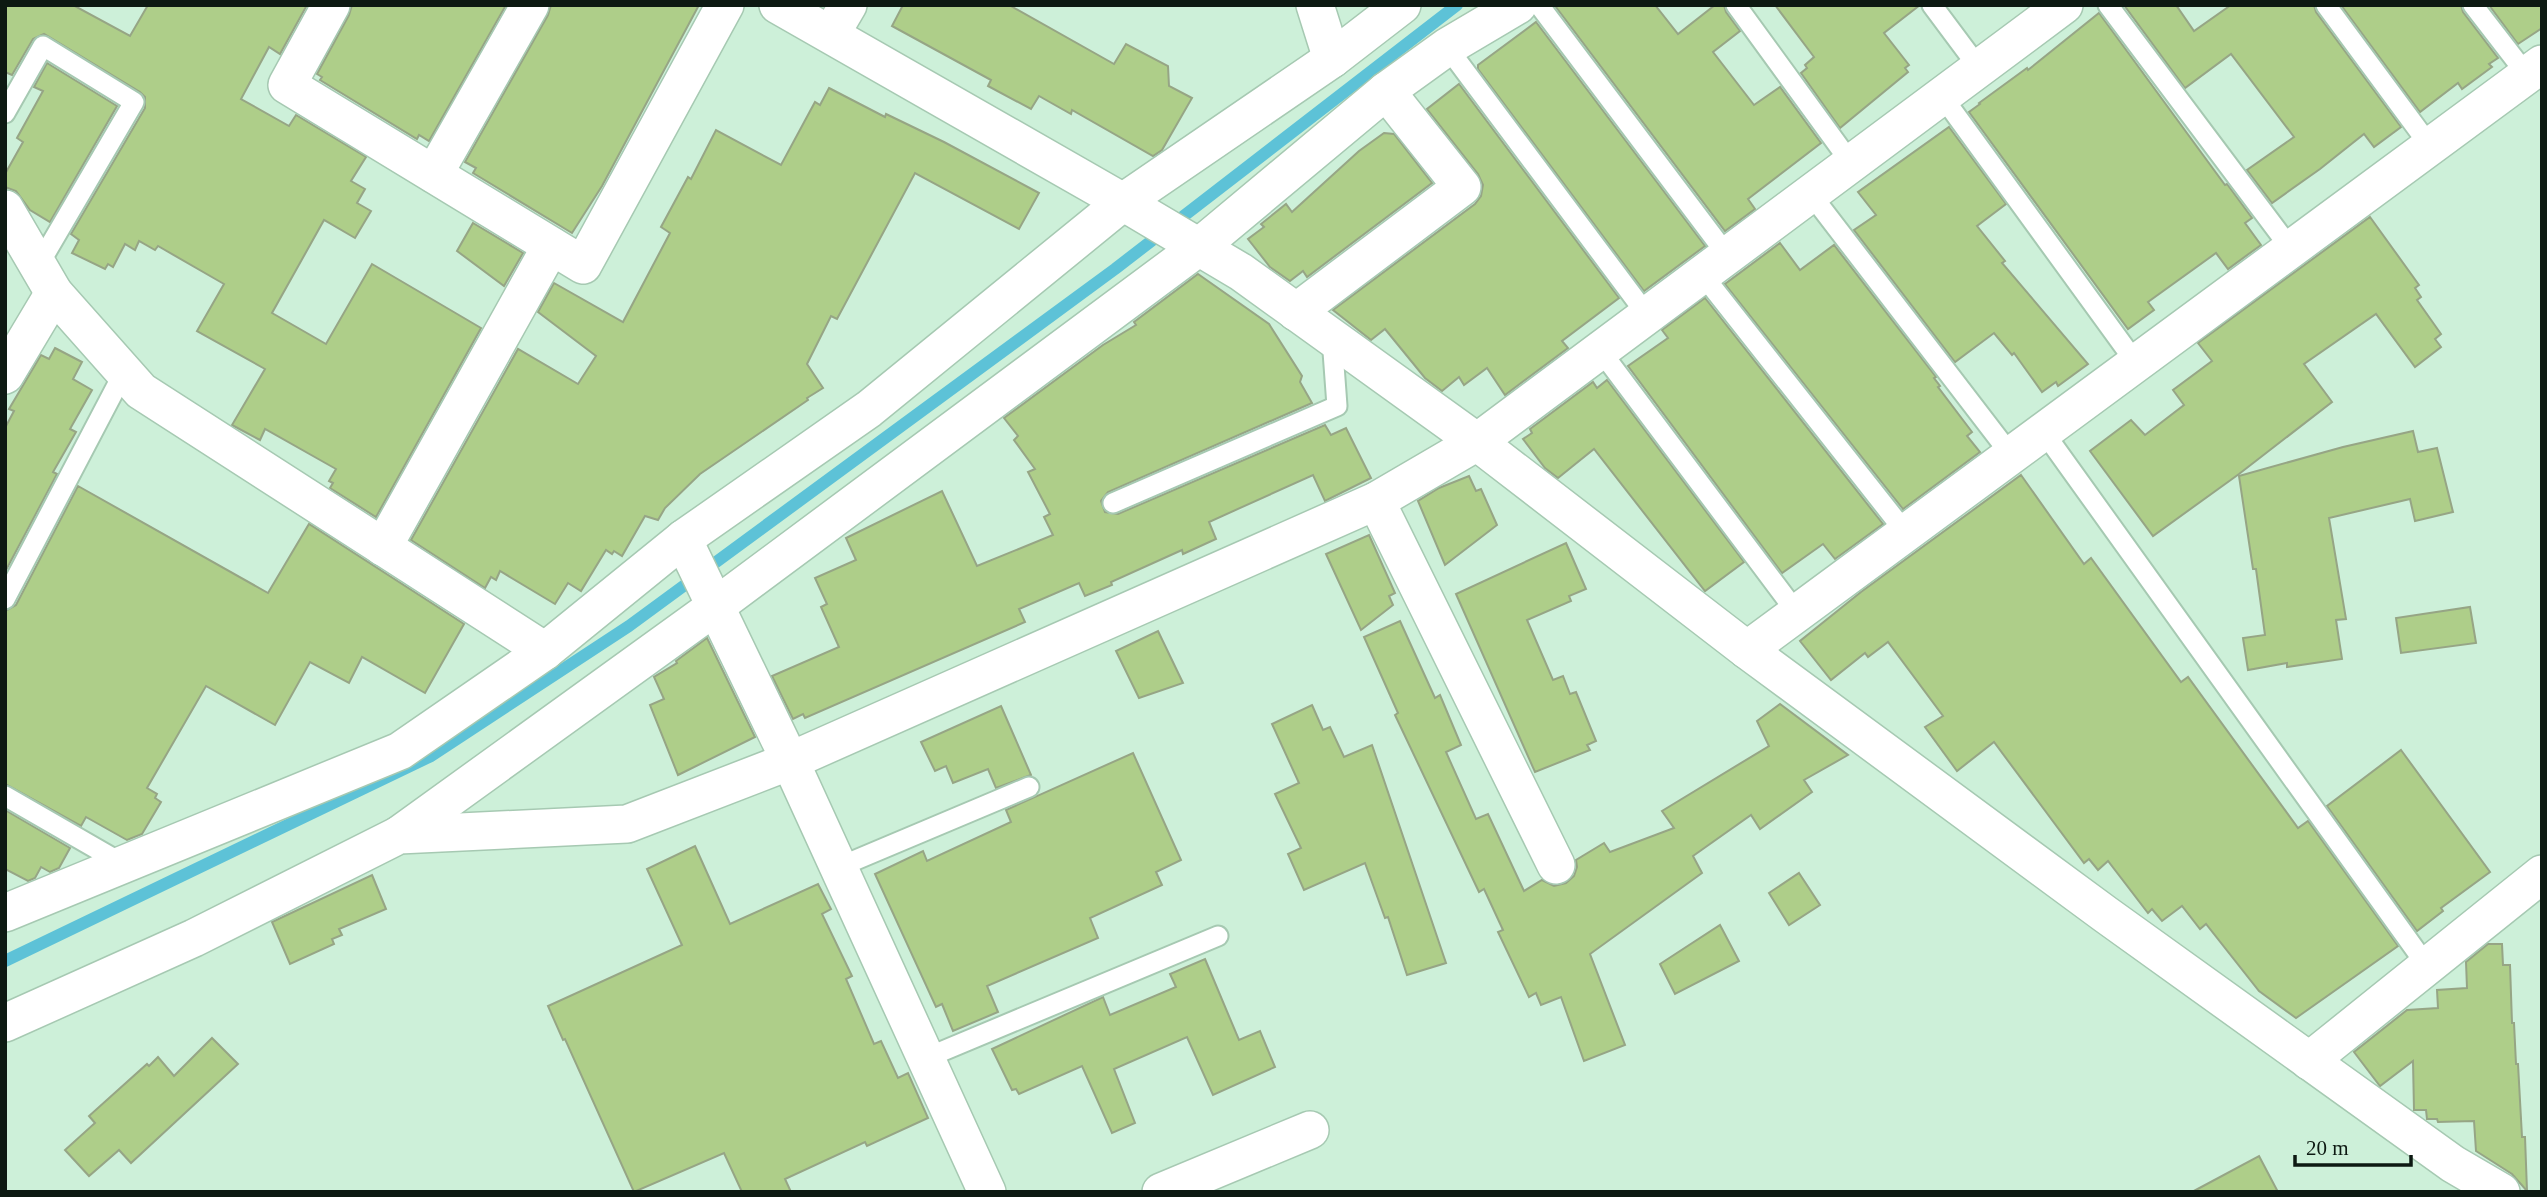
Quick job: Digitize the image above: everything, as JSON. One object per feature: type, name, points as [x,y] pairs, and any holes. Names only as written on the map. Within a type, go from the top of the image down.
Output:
[{"type":"street","points":[[331,5],[287,85],[583,265],[725,5]]},
{"type":"street","points":[[434,174],[530,5]]},
{"type":"street","points":[[778,5],[840,20],[1123,202],[1241,272],[1477,442],[1747,650],[2309,1061],[2453,1164],[2501,1192]]},
{"type":"street","points":[[1315,5],[1332,59]]},
{"type":"street","points":[[5,912],[400,751],[545,651],[683,540],[869,409],[1123,202],[1332,59],[1402,5]]},
{"type":"street","points":[[5,1023],[194,938],[399,835],[716,607],[1199,247],[1386,91],[1447,47],[1518,5]]},
{"type":"street","points":[[399,835],[626,824],[790,761],[1376,501],[1477,442],[2062,6]]},
{"type":"street","points":[[1747,650],[2534,69]]},
{"type":"street","points":[[1296,312],[1462,187],[1386,91]]},
{"type":"street","points":[[5,209],[46,279],[141,391],[545,651]]},
{"type":"street","points":[[383,547],[551,246]]},
{"type":"street","points":[[5,375],[46,279]]},
{"type":"street","points":[[1376,501],[1556,865]]},
{"type":"street","points":[[683,540],[790,761],[987,1192]]},
{"type":"street","points":[[2309,1061],[2542,874]]},
{"type":"street","points":[[1161,1192],[1310,1130]]},
{"type":"lane","points":[[1539,5],[1714,265],[1906,533]]},
{"type":"lane","points":[[1736,5],[1851,163]]},
{"type":"lane","points":[[1932,5],[1979,68]]},
{"type":"lane","points":[[2108,5],[2291,249]]},
{"type":"lane","points":[[2326,5],[2430,146]]},
{"type":"lane","points":[[2473,5],[2534,69]]},
{"type":"lane","points":[[5,113],[43,46],[134,102],[46,279]]},
{"type":"lane","points":[[1447,47],[1647,315]]},
{"type":"lane","points":[[1942,96],[2136,363]]},
{"type":"lane","points":[[1810,193],[2011,455]]},
{"type":"lane","points":[[1113,503],[1336,406],[1332,338]]},
{"type":"lane","points":[[1600,350],[1797,613]]},
{"type":"lane","points":[[5,599],[124,372]]},
{"type":"lane","points":[[2043,431],[2427,966]]},
{"type":"lane","points":[[839,867],[1030,787]]},
{"type":"lane","points":[[5,796],[123,864]]},
{"type":"lane","points":[[926,1058],[1218,936]]},
{"type":"building","points":[[5,5],[73,5],[130,36],[148,5],[307,5],[280,54],[269,47],[241,99],[289,126],[296,115],[366,157],[351,181],[365,189],[357,203],[371,211],[355,238],[324,220],[272,313],[326,344],[372,264],[481,328],[376,517],[330,488],[333,483],[329,481],[336,469],[265,429],[260,440],[232,425],[265,369],[197,331],[224,284],[158,246],[155,250],[139,241],[135,250],[125,244],[113,267],[108,264],[105,269],[72,253],[79,240],[71,234],[145,108],[145,97],[44,34],[33,39],[12,75],[5,72]]},
{"type":"building","points":[[352,5],[506,5],[429,141],[419,135],[417,139],[320,80],[322,77],[317,74]]},
{"type":"building","points":[[551,5],[699,5],[602,186],[572,233],[473,173],[476,168],[465,162],[548,15]]},
{"type":"building","points":[[903,5],[1009,5],[1114,64],[1126,44],[1168,66],[1169,86],[1192,98],[1162,150],[1153,156],[1072,110],[1071,114],[1039,96],[1031,109],[988,86],[991,80],[892,26]]},
{"type":"building","points":[[1655,5],[1678,34],[1715,5],[1724,5],[1740,31],[1713,52],[1754,105],[1780,87],[1821,143],[1748,199],[1755,209],[1725,231],[1556,7]]},
{"type":"building","points":[[1775,5],[1920,5],[1884,33],[1909,65],[1905,68],[1908,72],[1840,128],[1801,73],[1814,57]]},
{"type":"building","points":[[2124,5],[2176,5],[2194,31],[2231,5],[2314,5],[2316,12],[2401,127],[2374,147],[2364,134],[2272,203],[2247,170],[2294,137],[2231,54],[2185,88]]},
{"type":"building","points":[[2341,5],[2461,5],[2463,12],[2498,58],[2489,64],[2492,67],[2462,89],[2458,83],[2420,112]]},
{"type":"building","points":[[2489,5],[2542,5],[2542,28],[2518,44]]},
{"type":"building","points":[[2099,13],[2252,218],[2245,223],[2261,245],[2228,269],[2216,253],[2148,302],[2154,310],[2128,329],[1969,112],[2027,68],[2028,70]]},
{"type":"building","points":[[1536,22],[1705,246],[1644,291],[1478,69],[1478,65]]},
{"type":"building","points":[[47,63],[117,106],[50,222],[30,210],[16,191],[5,187],[5,174],[23,142],[17,138],[43,91],[34,87]]},
{"type":"building","points":[[1459,84],[1619,298],[1562,341],[1568,348],[1505,395],[1487,368],[1464,385],[1459,377],[1442,391],[1425,378],[1385,329],[1371,340],[1333,310],[1475,204],[1481,196],[1483,185],[1478,174],[1427,109]]},
{"type":"building","points":[[829,88],[885,117],[886,114],[944,142],[1039,193],[1019,229],[915,173],[837,319],[831,316],[807,364],[823,388],[700,474],[665,508],[658,520],[645,516],[622,556],[606,550],[581,591],[568,583],[555,604],[500,571],[496,580],[491,577],[485,588],[411,540],[518,349],[578,384],[596,356],[538,312],[554,283],[623,322],[670,233],[661,227],[688,177],[691,179],[716,130],[781,165],[815,102],[820,105]]},
{"type":"building","points":[[1949,127],[2006,204],[1977,226],[2005,261],[2002,263],[2088,364],[2058,386],[2056,382],[2042,392],[2014,353],[2012,355],[1994,333],[1955,362],[1854,230],[1876,215],[1858,192]]},
{"type":"building","points":[[1384,133],[1394,134],[1432,183],[1307,277],[1303,271],[1290,281],[1270,267],[1248,239],[1264,227],[1261,224],[1286,204],[1292,212],[1359,151]]},
{"type":"building","points":[[2370,217],[2419,285],[2415,288],[2421,297],[2417,300],[2441,334],[2435,339],[2441,347],[2415,367],[2376,314],[2304,364],[2332,402],[2153,536],[2090,451],[2131,420],[2145,435],[2184,405],[2173,390],[2212,361],[2198,343]]},
{"type":"building","points":[[473,223],[523,253],[504,286],[457,251]]},
{"type":"building","points":[[1780,243],[1800,270],[1834,245],[1936,377],[1934,378],[1940,386],[1938,387],[1972,432],[1967,436],[1980,452],[1903,509],[1725,284]]},
{"type":"building","points":[[1198,274],[1269,324],[1302,376],[1300,382],[1312,403],[1108,492],[1101,501],[1105,512],[1118,514],[1325,425],[1331,435],[1346,428],[1371,478],[1325,501],[1313,475],[1209,522],[1216,539],[1183,554],[1182,550],[1085,596],[1079,583],[1019,609],[1025,622],[805,718],[803,714],[793,719],[772,676],[839,647],[821,607],[827,604],[815,578],[856,560],[846,538],[942,491],[977,566],[1053,535],[1044,517],[1050,514],[1028,472],[1035,469],[1014,440],[1018,436],[1004,418],[1103,345],[1136,325],[1134,322]]},
{"type":"building","points":[[1705,298],[1883,524],[1835,559],[1823,544],[1782,573],[1628,366],[1668,338],[1662,330]]},
{"type":"building","points":[[55,348],[82,362],[73,379],[92,390],[70,429],[76,432],[53,472],[57,474],[5,572],[5,428],[14,411],[9,409],[41,355],[49,359]]},
{"type":"building","points":[[1607,380],[1744,562],[1705,591],[1594,449],[1558,478],[1545,468],[1523,439],[1532,433],[1530,429],[1593,382],[1597,388]]},
{"type":"building","points":[[2413,431],[2418,452],[2437,448],[2453,512],[2415,521],[2410,499],[2329,518],[2346,619],[2336,620],[2342,659],[2287,667],[2287,663],[2248,670],[2243,638],[2265,635],[2239,476]]},
{"type":"building","points":[[2021,475],[2084,564],[2091,558],[2181,682],[2188,677],[2298,828],[2308,821],[2398,946],[2296,1018],[2259,991],[2206,924],[2200,929],[2182,906],[2162,921],[2152,909],[2148,913],[2108,861],[2098,870],[2089,859],[2084,863],[1994,742],[1957,771],[1925,727],[1943,716],[1888,642],[1868,657],[1865,653],[1831,680],[1800,641],[1861,592]]},
{"type":"building","points":[[1469,476],[1476,491],[1481,489],[1497,525],[1445,565],[1418,501],[1439,488]]},
{"type":"building","points":[[78,486],[268,593],[309,524],[464,624],[425,693],[362,657],[349,683],[310,662],[275,725],[206,686],[147,788],[157,794],[155,798],[161,802],[142,834],[127,840],[86,817],[81,826],[5,784],[5,611],[16,605]]},
{"type":"building","points":[[1369,535],[1395,593],[1389,596],[1393,605],[1361,630],[1326,554]]},
{"type":"building","points":[[1566,543],[1586,589],[1569,596],[1571,601],[1527,620],[1553,680],[1563,676],[1570,694],[1576,692],[1596,741],[1587,745],[1590,750],[1535,772],[1456,594]]},
{"type":"building","points":[[2470,607],[2476,643],[2401,653],[2396,618]]},
{"type":"building","points":[[1400,621],[1435,698],[1440,695],[1461,745],[1446,752],[1476,819],[1488,814],[1524,891],[1542,880],[1554,886],[1566,883],[1574,876],[1576,860],[1604,843],[1610,852],[1674,828],[1662,811],[1769,746],[1757,721],[1780,704],[1848,755],[1804,780],[1812,792],[1760,829],[1751,815],[1693,856],[1702,873],[1590,954],[1625,1045],[1584,1061],[1561,997],[1541,1005],[1536,993],[1529,997],[1498,932],[1503,930],[1484,889],[1479,892],[1395,715],[1398,713],[1364,637]]},
{"type":"building","points":[[1158,631],[1183,683],[1139,698],[1116,651]]},
{"type":"building","points":[[707,638],[755,737],[678,775],[650,705],[664,699],[654,677],[677,663],[676,661]]},
{"type":"building","points":[[1312,705],[1323,730],[1330,727],[1344,757],[1372,745],[1446,963],[1407,975],[1388,917],[1385,918],[1365,863],[1304,890],[1288,854],[1301,848],[1275,794],[1299,783],[1272,724]]},
{"type":"building","points":[[1001,706],[1031,775],[996,788],[988,769],[953,783],[946,766],[935,771],[921,742]]},
{"type":"building","points":[[2401,750],[2490,872],[2441,908],[2443,911],[2417,931],[2327,806]]},
{"type":"building","points":[[1133,753],[1181,860],[1156,872],[1162,885],[1090,918],[1098,938],[987,986],[998,1012],[953,1031],[942,1004],[936,1007],[875,874],[923,851],[927,861],[1011,822],[1006,810]]},
{"type":"building","points":[[5,810],[70,848],[59,868],[50,872],[41,867],[35,878],[28,881],[5,869]]},
{"type":"building","points":[[695,846],[730,924],[818,884],[831,909],[822,914],[852,976],[846,979],[874,1044],[881,1041],[898,1078],[908,1073],[928,1118],[867,1146],[865,1142],[785,1179],[791,1192],[742,1192],[724,1153],[634,1192],[548,1006],[682,945],[647,869]]},
{"type":"building","points":[[1799,873],[1820,905],[1789,925],[1769,893]]},
{"type":"building","points":[[372,875],[386,909],[339,929],[342,935],[332,939],[334,944],[290,964],[272,922]]},
{"type":"building","points":[[1720,925],[1739,961],[1675,994],[1660,964]]},
{"type":"building","points":[[2488,944],[2502,944],[2503,965],[2510,965],[2512,1023],[2518,1064],[2522,1137],[2525,1137],[2527,1191],[2512,1174],[2476,1151],[2474,1121],[2438,1122],[2437,1119],[2427,1119],[2426,1110],[2414,1110],[2413,1061],[2380,1086],[2354,1052],[2407,1010],[2438,1008],[2437,990],[2467,988],[2466,962]]},
{"type":"building","points":[[1205,959],[1239,1040],[1260,1031],[1275,1067],[1213,1095],[1187,1037],[1114,1069],[1135,1123],[1112,1133],[1082,1066],[1019,1094],[1016,1089],[1012,1090],[992,1049],[1103,997],[1110,1015],[1176,987],[1170,974]]},
{"type":"building","points":[[212,1038],[238,1064],[131,1163],[119,1150],[89,1176],[65,1150],[95,1123],[89,1116],[158,1057],[174,1076]]},
{"type":"building","points":[[2259,1156],[2278,1192],[2192,1192]]},
{"type":"waterway","points":[[5,961],[431,756],[629,626],[1115,269],[1457,5]]}]
